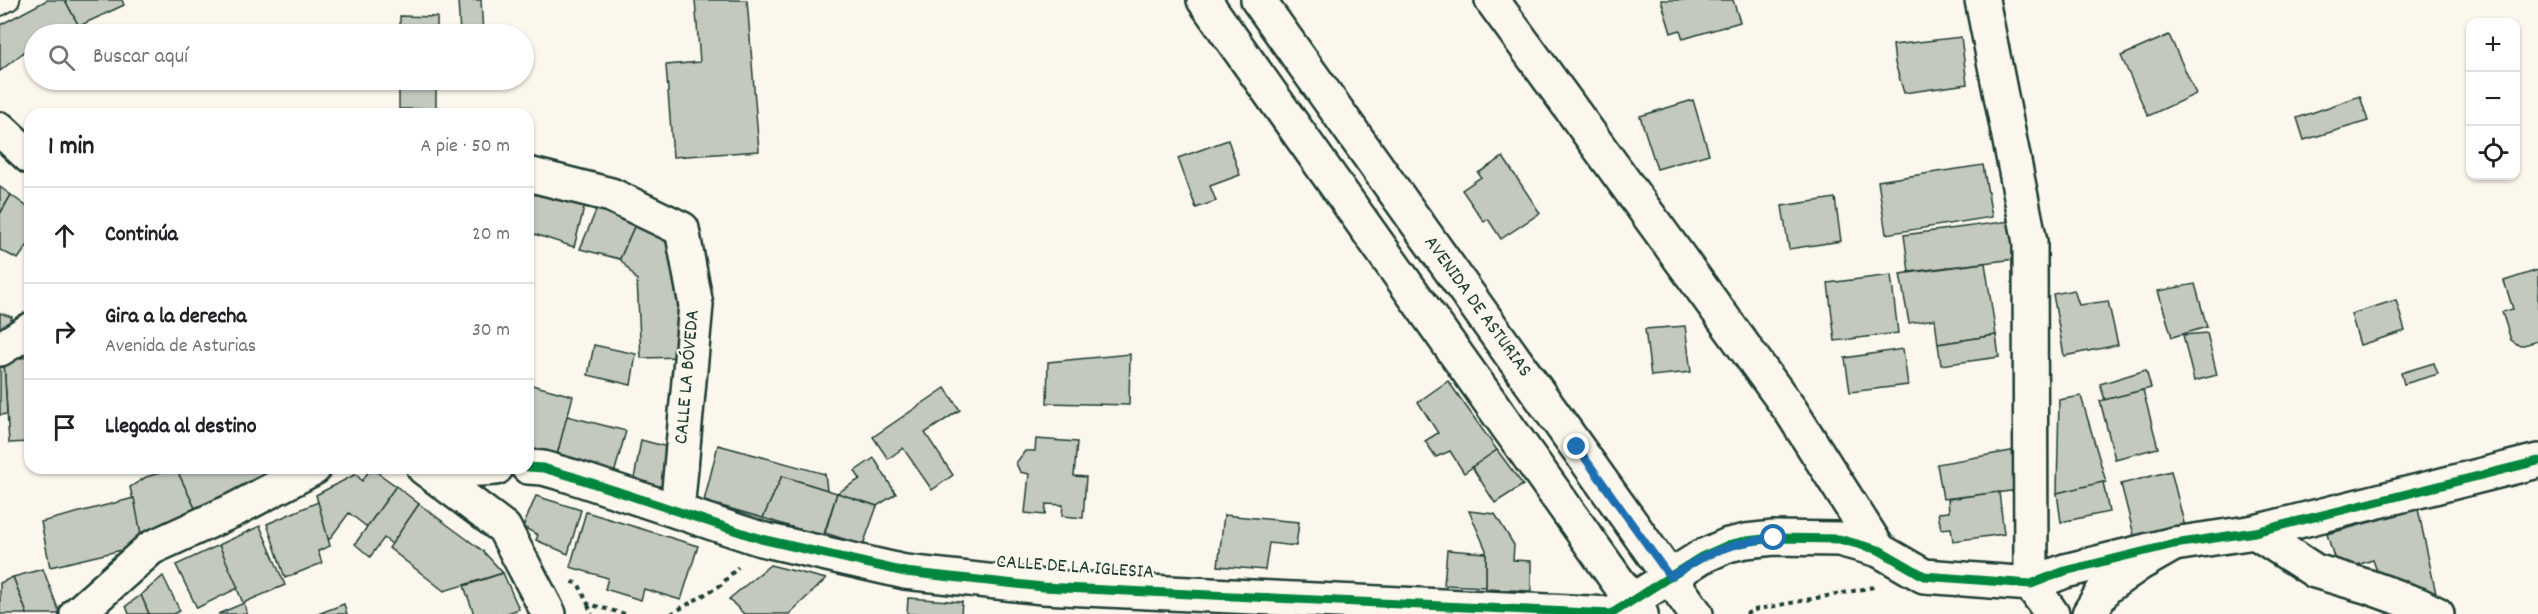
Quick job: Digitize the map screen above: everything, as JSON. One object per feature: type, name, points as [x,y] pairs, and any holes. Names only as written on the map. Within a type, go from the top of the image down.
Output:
[{"type":"street","points":[[1204,0],[1636,607]]},
{"type":"street","name":"AVENIDA DE ASTURIAS","points":[[1258,0],[1696,614]]},
{"type":"street","points":[[1492,0],[1791,411],[1879,550],[1924,576],[2031,584],[2065,571],[2174,544],[2255,532],[2538,461]]},
{"type":"street","points":[[1982,0],[2030,242],[2031,584],[2052,614]]},
{"type":"street","points":[[0,129],[24,152]]},
{"type":"street","name":"CALLE LA BÓVEDA","points":[[534,176],[611,195],[682,229],[696,305],[677,511]]},
{"type":"street","points":[[0,349],[24,334]]},
{"type":"street","name":"CALLE DE LA IGLESIA","points":[[534,467],[571,476],[761,539],[905,572],[1043,587],[1611,614],[1636,607],[1670,577],[1701,557],[1728,545],[1774,538],[1839,538],[1879,550]]},
{"type":"street","points":[[77,614],[151,548],[234,510],[303,474]]},
{"type":"street","points":[[432,474],[504,528],[549,614]]},
{"type":"street","points":[[2255,532],[2315,571],[2369,586],[2437,614]]},
{"type":"street","points":[[2089,614],[2105,588],[2139,564],[2174,544]]},
{"type":"lane","points":[[0,5],[9,0]]},
{"type":"path","points":[[671,614],[721,585],[761,539]]},
{"type":"path","points":[[568,581],[578,583],[592,614]]},
{"type":"path","points":[[1746,614],[1754,610],[1831,595]]},
{"type":"path","points":[[588,604],[625,614]]},
{"type":"building","points":[[47,0],[65,0],[78,24],[24,24],[24,52],[0,71],[0,25]]},
{"type":"building","points":[[65,0],[122,0],[124,5],[83,24],[78,24]]},
{"type":"building","points":[[458,0],[481,0],[482,24],[459,24]]},
{"type":"building","points":[[695,0],[747,0],[759,151],[673,157],[666,65],[700,62]]},
{"type":"building","points":[[1661,0],[1733,0],[1740,22],[1683,39],[1680,30],[1671,33]]},
{"type":"building","points":[[400,16],[437,17],[437,24],[400,24]]},
{"type":"building","points":[[2169,35],[2196,94],[2148,116],[2121,56]]},
{"type":"building","points":[[1961,37],[1967,84],[1904,93],[1895,63],[1893,45]]},
{"type":"building","points":[[399,90],[436,90],[436,108],[399,108]]},
{"type":"building","points":[[2360,96],[2368,121],[2304,140],[2297,118]]},
{"type":"building","points":[[1693,100],[1709,154],[1657,169],[1640,116]]},
{"type":"building","points":[[1228,140],[1240,175],[1210,186],[1216,201],[1196,208],[1178,158]]},
{"type":"building","points":[[1503,157],[1540,213],[1501,239],[1488,219],[1484,222],[1462,190],[1481,177],[1478,173]]},
{"type":"building","points":[[1983,165],[1992,217],[1886,234],[1878,181]]},
{"type":"building","points":[[0,187],[11,195],[0,214]]},
{"type":"building","points":[[534,193],[585,204],[574,247],[534,234]]},
{"type":"building","points":[[11,195],[24,205],[24,250],[18,259],[0,250],[0,214]]},
{"type":"building","points":[[1835,198],[1841,241],[1789,249],[1782,206]]},
{"type":"building","points":[[598,206],[637,220],[620,259],[580,249]]},
{"type":"building","points":[[637,220],[662,236],[677,258],[684,357],[641,358],[637,280],[620,259]]},
{"type":"building","points":[[2010,221],[2015,259],[1909,272],[1904,235]]},
{"type":"building","points":[[1985,263],[1996,335],[1938,344],[1935,319],[1909,323],[1900,274]]},
{"type":"building","points":[[2538,270],[2538,341],[2520,346],[2511,340],[2502,312],[2513,309],[2504,281]]},
{"type":"building","points":[[1891,275],[1898,333],[1835,341],[1828,283]]},
{"type":"building","points":[[2195,284],[2207,327],[2172,337],[2158,291]]},
{"type":"building","points":[[2074,290],[2079,305],[2108,301],[2118,345],[2064,356],[2053,294]]},
{"type":"building","points":[[2396,300],[2405,331],[2360,345],[2351,314]]},
{"type":"building","points":[[0,313],[12,317],[0,340]]},
{"type":"building","points":[[1685,326],[1691,372],[1651,376],[1645,329]]},
{"type":"building","points":[[2207,333],[2217,375],[2194,381],[2183,335]]},
{"type":"building","points":[[1996,335],[1999,357],[1941,365],[1938,344]]},
{"type":"building","points":[[594,345],[636,354],[631,385],[588,375]]},
{"type":"building","points":[[1903,349],[1908,385],[1850,392],[1845,358]]},
{"type":"building","points":[[1130,354],[1129,405],[1047,403],[1048,362]]},
{"type":"building","points":[[24,357],[24,442],[9,443],[4,362]]},
{"type":"building","points":[[0,362],[4,362],[7,414],[0,415]]},
{"type":"building","points":[[2434,363],[2438,374],[2404,384],[2401,373]]},
{"type":"building","points":[[2146,370],[2151,388],[2105,400],[2100,384]]},
{"type":"building","points":[[1448,381],[1497,450],[1464,473],[1450,451],[1436,457],[1425,441],[1438,433],[1418,402]]},
{"type":"building","points":[[534,386],[573,396],[556,459],[534,453]]},
{"type":"building","points":[[945,388],[960,410],[925,433],[953,475],[932,490],[903,448],[888,459],[873,437]]},
{"type":"building","points":[[2143,390],[2158,448],[2115,459],[2100,401]]},
{"type":"building","points":[[2081,396],[2106,482],[2057,493],[2059,400]]},
{"type":"building","points":[[567,416],[626,431],[614,474],[556,459]]},
{"type":"building","points":[[1036,439],[1077,442],[1074,476],[1086,477],[1083,518],[1062,516],[1063,505],[1046,504],[1045,515],[1025,513],[1029,474],[1020,472],[1016,463],[1025,451],[1035,451]]},
{"type":"building","points":[[641,440],[679,450],[671,490],[634,479]]},
{"type":"building","points":[[718,445],[825,474],[827,490],[782,476],[763,518],[704,501]]},
{"type":"building","points":[[2028,448],[2028,489],[1943,499],[1937,464]]},
{"type":"building","points":[[1497,450],[1523,485],[1495,503],[1472,467]]},
{"type":"building","points":[[874,458],[896,494],[877,506],[837,493],[860,479],[855,471]]},
{"type":"building","points":[[2171,471],[2185,527],[2135,539],[2121,484]]},
{"type":"building","points":[[156,474],[179,474],[199,516],[142,539],[130,487]]},
{"type":"building","points":[[179,474],[285,474],[199,516]]},
{"type":"building","points":[[356,474],[362,481],[367,474],[379,474],[396,486],[367,527],[349,513],[328,541],[316,495]]},
{"type":"building","points":[[782,476],[837,493],[823,537],[763,518]]},
{"type":"building","points":[[2103,482],[2109,512],[2061,522],[2057,493]]},
{"type":"building","points":[[396,486],[419,504],[392,544],[384,538],[370,557],[355,544]]},
{"type":"building","points":[[1999,492],[2004,534],[1953,541],[1951,528],[1941,529],[1938,513],[1949,512],[1948,499]]},
{"type":"building","points":[[837,493],[877,506],[863,545],[825,533]]},
{"type":"building","points":[[536,496],[581,510],[568,554],[536,540],[538,535],[523,527]]},
{"type":"building","points":[[134,498],[143,545],[50,567],[41,522]]},
{"type":"building","points":[[318,502],[330,546],[318,551],[322,563],[285,578],[267,524]]},
{"type":"building","points":[[419,504],[483,551],[503,573],[444,591],[389,548]]},
{"type":"building","points":[[2418,509],[2438,603],[2381,583],[2373,560],[2338,571],[2327,534]]},
{"type":"building","points":[[1469,511],[1495,514],[1514,545],[1513,560],[1531,561],[1531,591],[1486,589],[1486,550]]},
{"type":"building","points":[[586,512],[698,546],[681,600],[644,589],[641,600],[605,589],[608,578],[570,567]]},
{"type":"building","points":[[1224,515],[1299,522],[1296,546],[1269,543],[1265,570],[1218,566]]},
{"type":"building","points":[[260,526],[285,585],[243,603],[219,545]]},
{"type":"building","points":[[219,545],[238,588],[197,608],[176,565]]},
{"type":"building","points":[[1447,550],[1486,553],[1486,587],[1444,585]]},
{"type":"building","points":[[770,565],[826,579],[789,614],[744,614],[729,599]]},
{"type":"building","points":[[43,569],[60,614],[27,614],[13,577]]},
{"type":"building","points":[[503,573],[519,609],[505,614],[474,614],[464,586]]},
{"type":"building","points":[[163,576],[180,611],[174,614],[149,614],[141,595]]},
{"type":"building","points":[[13,577],[27,614],[0,614],[0,583]]},
{"type":"building","points":[[141,595],[149,614],[129,614],[126,606]]},
{"type":"building","points":[[908,598],[962,602],[961,614],[907,614]]},
{"type":"building","points":[[244,603],[247,614],[218,614]]},
{"type":"building","points":[[344,604],[347,614],[318,614]]},
{"type":"cycle path","points":[[534,467],[571,476],[761,539],[905,572],[1043,587],[1611,614],[1701,557],[1728,545],[1746,541],[1774,538],[1839,539],[1879,550],[1924,576],[2031,584],[2065,571],[2174,544],[2255,532],[2538,461]]},
{"type":"route","points":[[1577,447],[1670,577],[1701,557],[1728,545],[1774,538]]}]
